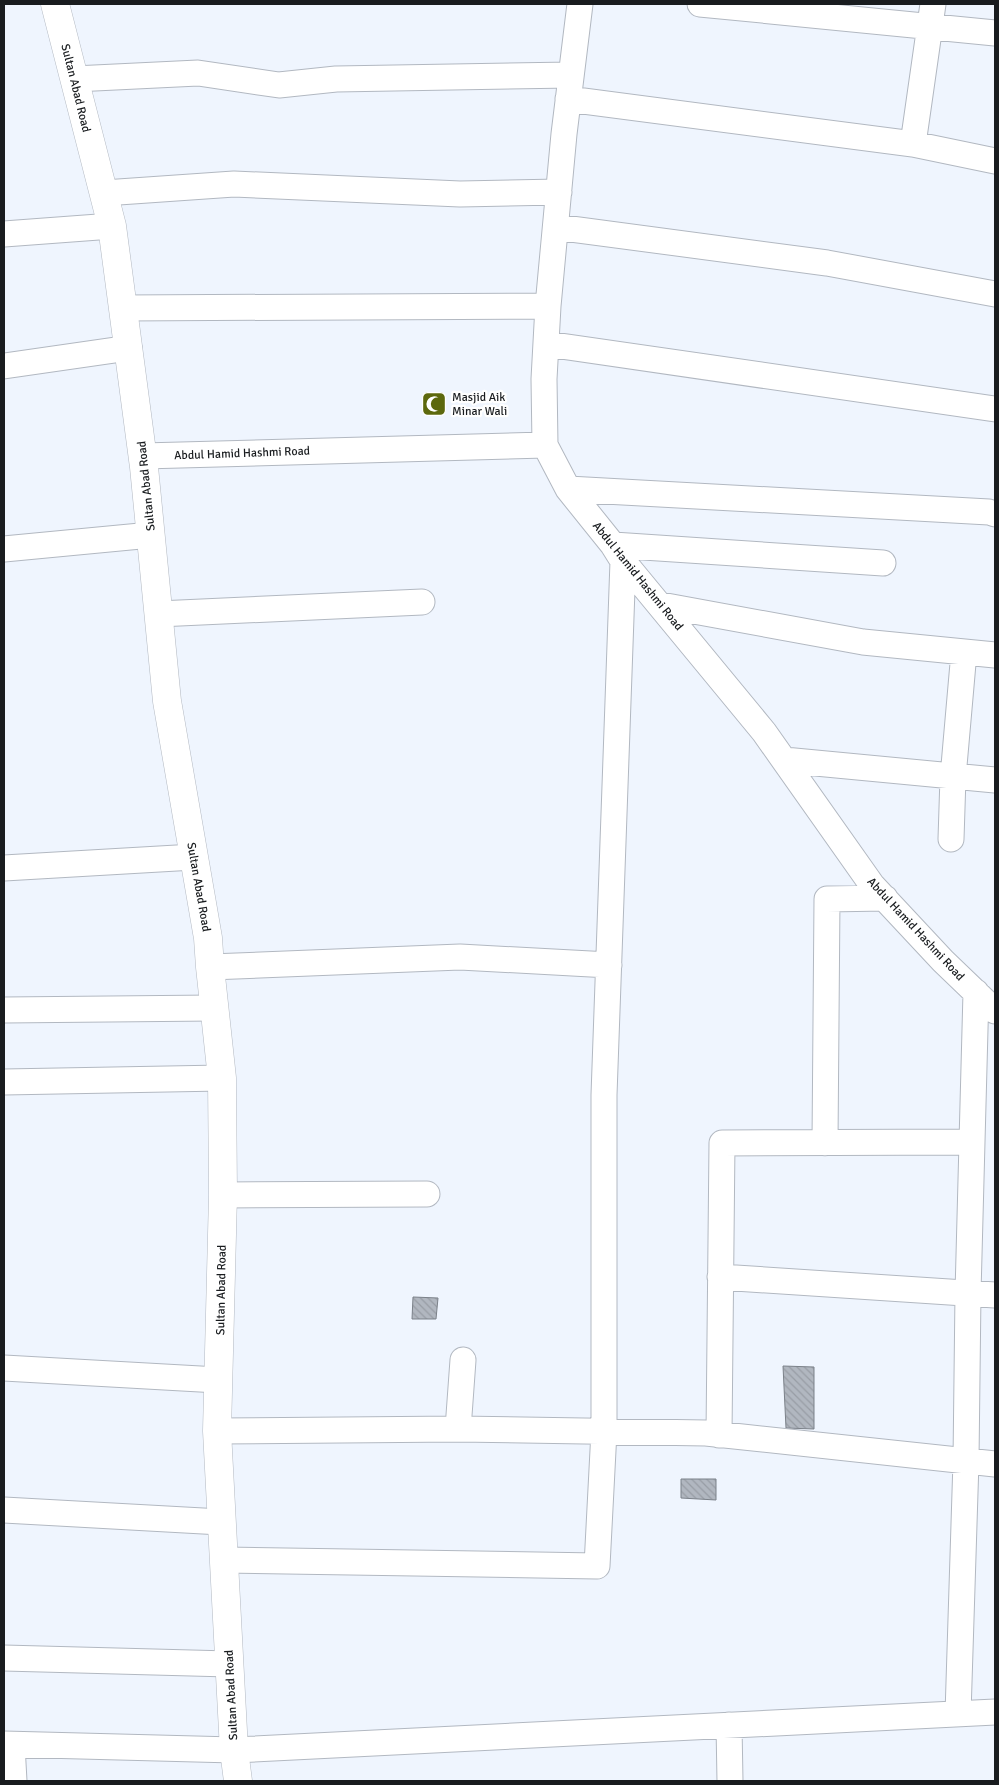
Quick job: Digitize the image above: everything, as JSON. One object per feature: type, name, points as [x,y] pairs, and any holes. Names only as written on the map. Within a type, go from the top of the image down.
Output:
[{"type":"street","name":"Sultan Abad Road","points":[[55,4],[112,226],[143,456],[167,701],[208,938],[222,1078],[223,1195],[217,1431],[234,1750],[238,1781]]},
{"type":"street","points":[[544,445],[544,379],[548,306],[564,134],[580,4]]},
{"type":"street","points":[[700,4],[932,15],[995,33]]},
{"type":"street","points":[[913,144],[932,15]]},
{"type":"street","points":[[74,80],[198,73],[279,85],[336,80],[570,87],[913,144],[995,161]]},
{"type":"street","points":[[104,193],[234,184],[460,194],[559,192]]},
{"type":"street","points":[[4,234],[112,226]]},
{"type":"street","points":[[556,227],[827,263],[995,294]]},
{"type":"street","points":[[124,308],[548,306]]},
{"type":"street","points":[[547,344],[995,410]]},
{"type":"street","points":[[4,366],[129,348]]},
{"type":"street","name":"Abdul Hamid Hashmi Road","points":[[143,456],[544,445],[568,489],[764,732],[872,885],[943,961],[995,1011]]},
{"type":"street","points":[[568,489],[979,511],[995,514]]},
{"type":"street","points":[[4,549],[151,535]]},
{"type":"street","points":[[224,1560],[597,1566],[604,1431],[604,1095],[609,965],[618,553],[883,563]]},
{"type":"street","points":[[158,614],[422,602]]},
{"type":"street","points":[[661,605],[863,642],[995,655]]},
{"type":"street","points":[[951,839],[953,777],[964,652]]},
{"type":"street","points":[[784,760],[995,780]]},
{"type":"street","points":[[4,868],[194,858]]},
{"type":"street","points":[[825,1143],[827,899],[885,898]]},
{"type":"street","points":[[210,967],[460,957],[609,965]]},
{"type":"street","points":[[958,1714],[966,1461],[968,1293],[976,992]]},
{"type":"street","points":[[4,1010],[214,1008]]},
{"type":"street","points":[[4,1082],[222,1078]]},
{"type":"street","points":[[719,1435],[722,1143],[972,1142]]},
{"type":"street","points":[[223,1195],[428,1194]]},
{"type":"street","points":[[720,1277],[995,1295]]},
{"type":"street","points":[[458,1429],[463,1360]]},
{"type":"street","points":[[4,1368],[218,1380]]},
{"type":"street","points":[[217,1431],[458,1429],[719,1435],[995,1464]]},
{"type":"street","points":[[4,1510],[222,1522]]},
{"type":"street","points":[[4,1658],[229,1664]]},
{"type":"street","points":[[14,1781],[8,1744],[234,1750],[995,1712]]},
{"type":"street","points":[[729,1725],[730,1781]]},
{"type":"building","points":[[413,1297],[438,1298],[436,1319],[412,1319]]},
{"type":"building","points":[[783,1366],[814,1367],[814,1429],[786,1428]]},
{"type":"building","points":[[681,1479],[716,1479],[716,1500],[681,1498]]},
{"type":"place","name":"Masjid Aik Minar Wali","points":[[434,404]]}]
